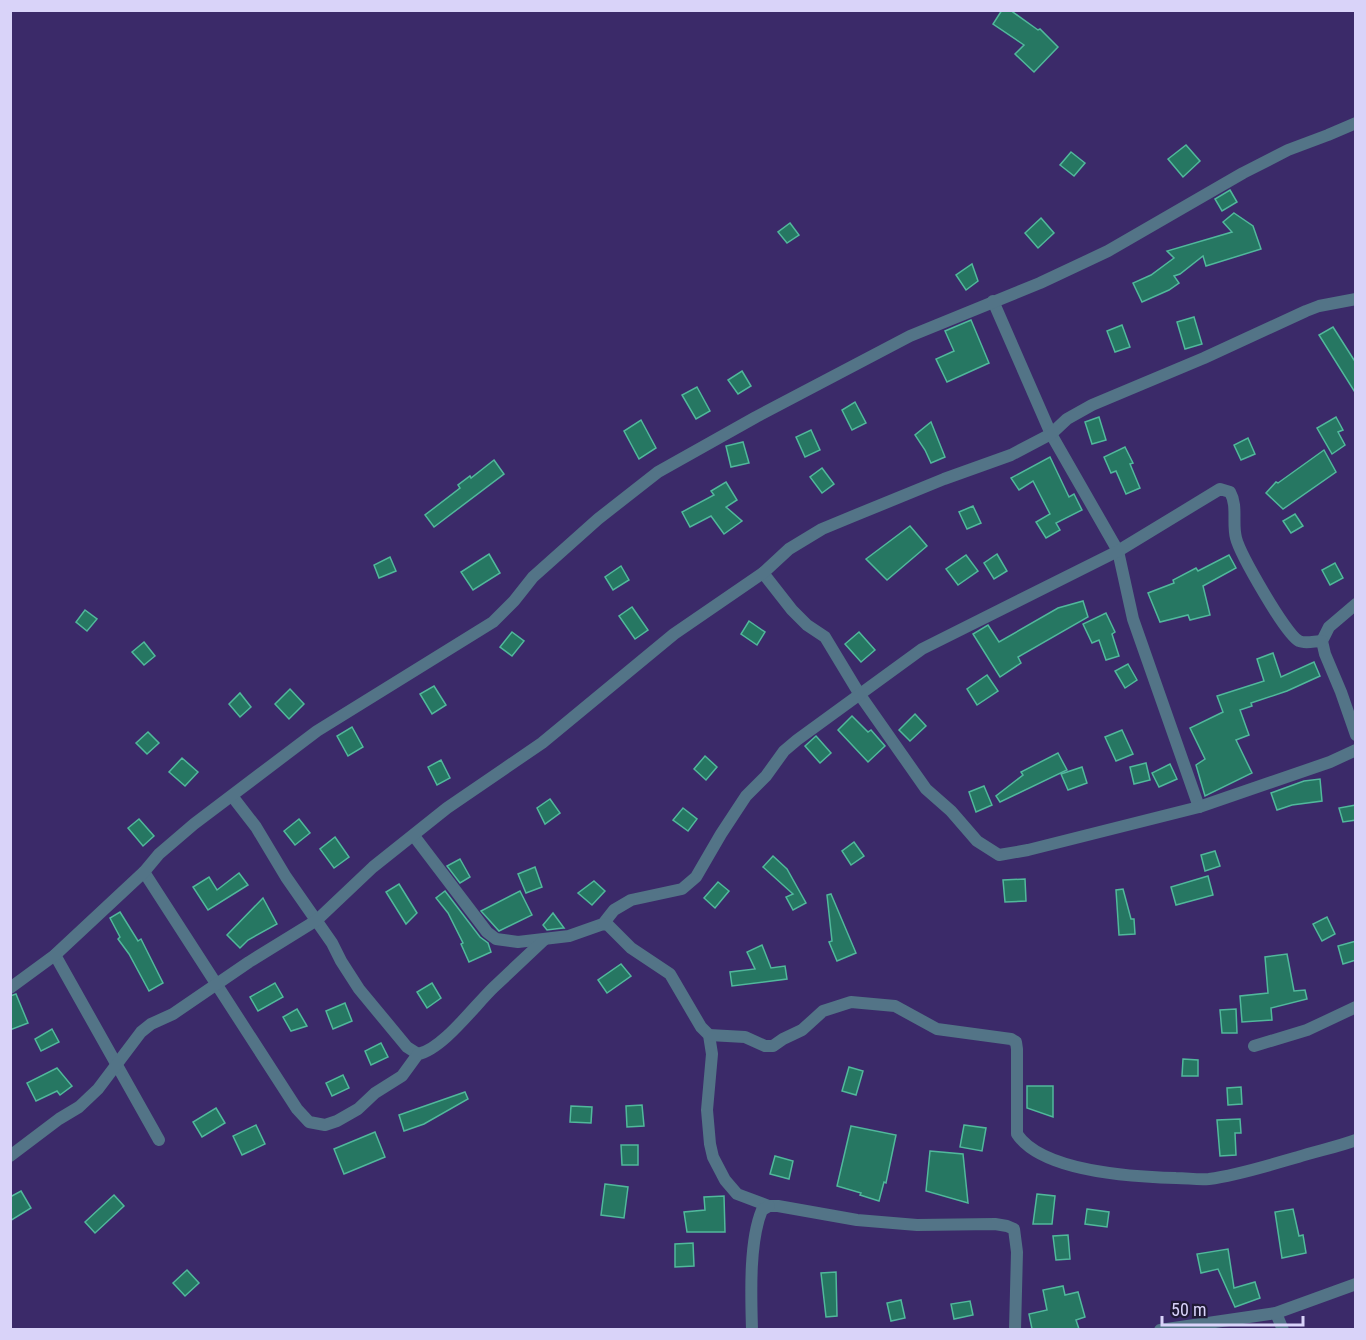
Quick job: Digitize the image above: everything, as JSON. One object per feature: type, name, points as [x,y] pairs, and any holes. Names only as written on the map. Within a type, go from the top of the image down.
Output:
[{"type":"street","points":[[10,988],[55,955],[144,872],[159,854],[185,832],[317,731],[492,622],[541,570],[598,519],[658,472],[756,417],[910,336],[1040,283],[1108,251],[1243,173],[1288,150],[1356,123]]},
{"type":"street","points":[[10,1156],[79,1107],[98,1089],[141,1032],[151,1024],[173,1014],[317,920],[373,867],[447,808],[542,743],[674,634],[763,573],[789,549],[822,530],[904,495],[1011,456],[1051,434],[1067,419],[1092,405],[1214,354],[1306,311],[1356,298]]},
{"type":"street","points":[[993,301],[1051,434],[1118,551],[1133,619],[1199,807]]},
{"type":"street","points":[[414,836],[487,932],[496,939],[518,942],[545,939],[576,934],[603,924],[614,910],[631,900],[682,888],[696,877],[746,796],[784,751],[921,649],[1118,551],[1220,489],[1230,492],[1233,498],[1235,537],[1241,552],[1290,636],[1300,642],[1322,641]]},
{"type":"street","points":[[763,573],[792,610],[807,625],[825,637],[860,694],[926,789],[951,811],[977,841],[999,855],[1028,850],[1199,807],[1330,762],[1356,750]]},
{"type":"street","points":[[1356,604],[1329,627],[1322,641],[1356,735]]},
{"type":"street","points":[[232,796],[256,827],[286,878],[317,920],[345,968],[369,1002],[407,1047],[418,1054],[428,1053],[441,1042],[545,939]]},
{"type":"street","points":[[144,872],[297,1109],[309,1122],[325,1125],[358,1109],[375,1093],[402,1076],[418,1054]]},
{"type":"street","points":[[603,924],[608,925],[631,948],[670,974],[701,1027],[709,1035],[712,1054],[707,1110],[710,1144],[713,1157],[725,1180],[736,1194],[769,1206],[857,1220],[917,1225],[995,1224],[1014,1229],[1017,1252],[1015,1329]]},
{"type":"street","points":[[55,955],[159,1140]]},
{"type":"street","points":[[709,1035],[745,1037],[773,1047],[783,1039],[802,1030],[823,1011],[851,1002],[895,1006],[937,1029],[1011,1040],[1016,1042],[1017,1049],[1017,1134],[1033,1149],[1088,1171],[1141,1178],[1208,1179],[1256,1169],[1356,1140]]},
{"type":"street","points":[[1254,1046],[1307,1030],[1356,1007]]},
{"type":"street","points":[[752,1329],[752,1275],[757,1221],[762,1210],[769,1206]]},
{"type":"street","points":[[1160,1329],[1275,1312],[1356,1284]]},
{"type":"street","points":[[1275,1312],[1283,1329]]},
{"type":"building","points":[[1002,10],[1010,10],[1038,30],[1040,29],[1058,47],[1034,72],[1015,54],[1024,45],[993,24]]},
{"type":"building","points":[[1186,145],[1200,161],[1183,177],[1168,159]]},
{"type":"building","points":[[1071,152],[1085,163],[1074,176],[1060,165]]},
{"type":"building","points":[[1230,190],[1237,202],[1222,211],[1215,199]]},
{"type":"building","points":[[1234,213],[1253,226],[1261,249],[1206,266],[1203,256],[1174,276],[1179,283],[1142,302],[1133,283],[1151,275],[1174,258],[1167,251],[1232,232],[1223,222]]},
{"type":"building","points":[[1041,218],[1054,233],[1038,248],[1025,233]]},
{"type":"building","points":[[790,223],[799,235],[787,243],[778,232]]},
{"type":"building","points":[[972,264],[978,281],[966,290],[956,275]]},
{"type":"building","points":[[1194,317],[1202,344],[1185,349],[1177,322]]},
{"type":"building","points":[[971,320],[989,363],[947,382],[936,359],[954,351],[945,331]]},
{"type":"building","points":[[1122,325],[1130,347],[1115,352],[1107,331]]},
{"type":"building","points":[[1333,327],[1356,363],[1356,394],[1319,335]]},
{"type":"building","points":[[742,371],[751,386],[738,394],[728,380]]},
{"type":"building","points":[[697,387],[710,411],[696,419],[682,395]]},
{"type":"building","points":[[855,402],[866,423],[852,430],[842,410]]},
{"type":"building","points":[[1099,417],[1106,440],[1092,444],[1085,422]]},
{"type":"building","points":[[1336,417],[1343,430],[1338,432],[1345,445],[1332,454],[1317,428]]},
{"type":"building","points":[[641,420],[656,448],[639,459],[624,431]]},
{"type":"building","points":[[931,422],[945,457],[931,463],[915,435]]},
{"type":"building","points":[[811,430],[820,450],[805,457],[796,437]]},
{"type":"building","points":[[1248,438],[1255,454],[1241,460],[1234,445]]},
{"type":"building","points":[[743,442],[749,463],[731,467],[726,446]]},
{"type":"building","points":[[1125,447],[1133,463],[1130,464],[1140,488],[1126,494],[1116,471],[1111,473],[1104,457]]},
{"type":"building","points":[[1324,450],[1336,472],[1283,509],[1266,493],[1276,482],[1278,483]]},
{"type":"building","points":[[1050,457],[1069,497],[1074,494],[1082,510],[1056,523],[1060,530],[1046,538],[1036,522],[1050,514],[1033,481],[1019,490],[1011,478]]},
{"type":"building","points":[[494,460],[504,474],[434,527],[425,515],[460,488],[458,485]]},
{"type":"building","points":[[822,468],[834,484],[822,493],[810,477]]},
{"type":"building","points":[[726,482],[737,500],[726,507],[742,521],[724,534],[711,516],[690,527],[682,512],[714,495],[711,491]]},
{"type":"building","points":[[973,506],[981,523],[967,529],[959,512]]},
{"type":"building","points":[[1295,514],[1303,526],[1291,533],[1283,521]]},
{"type":"building","points":[[910,526],[927,546],[887,580],[866,559]]},
{"type":"building","points":[[489,554],[500,573],[473,590],[461,572]]},
{"type":"building","points":[[997,554],[1007,571],[994,579],[984,563]]},
{"type":"building","points":[[966,555],[978,571],[958,585],[946,569]]},
{"type":"building","points":[[1229,555],[1236,568],[1203,586],[1210,615],[1190,620],[1188,615],[1160,622],[1148,593],[1174,583],[1173,580],[1196,568],[1198,571]]},
{"type":"building","points":[[390,557],[396,571],[379,578],[374,565]]},
{"type":"building","points":[[1335,563],[1343,578],[1330,585],[1322,570]]},
{"type":"building","points":[[621,566],[629,580],[613,590],[605,577]]},
{"type":"building","points":[[1083,601],[1088,617],[1018,657],[1021,663],[1000,677],[973,634],[988,625],[999,642],[1058,608]]},
{"type":"building","points":[[632,607],[648,630],[635,639],[619,616]]},
{"type":"building","points":[[85,610],[97,619],[87,631],[76,622]]},
{"type":"building","points":[[1106,613],[1115,632],[1112,634],[1119,656],[1106,660],[1099,640],[1092,643],[1083,624]]},
{"type":"building","points":[[749,621],[765,632],[757,645],[741,634]]},
{"type":"building","points":[[512,632],[524,641],[512,656],[500,647]]},
{"type":"building","points":[[859,632],[875,650],[861,662],[845,644]]},
{"type":"building","points":[[144,642],[155,656],[144,665],[132,652]]},
{"type":"building","points":[[1273,653],[1281,677],[1314,662],[1320,676],[1287,691],[1251,703],[1252,706],[1240,710],[1249,735],[1236,740],[1252,773],[1205,796],[1196,765],[1205,759],[1190,728],[1223,712],[1217,696],[1264,681],[1257,659]]},
{"type":"building","points":[[1128,664],[1137,680],[1125,688],[1115,671]]},
{"type":"building","points":[[987,675],[998,691],[977,705],[967,689]]},
{"type":"building","points":[[434,686],[446,705],[432,714],[420,694]]},
{"type":"building","points":[[290,689],[304,704],[289,719],[275,704]]},
{"type":"building","points":[[240,693],[251,707],[240,717],[229,704]]},
{"type":"building","points":[[915,714],[926,726],[910,741],[899,730]]},
{"type":"building","points":[[852,716],[868,732],[871,730],[885,746],[868,762],[838,730]]},
{"type":"building","points":[[352,727],[363,747],[348,756],[337,736]]},
{"type":"building","points":[[1122,730],[1133,754],[1116,761],[1105,737]]},
{"type":"building","points":[[148,732],[159,743],[147,754],[136,743]]},
{"type":"building","points":[[816,736],[831,753],[820,763],[805,746]]},
{"type":"building","points":[[1058,753],[1067,770],[1000,802],[996,796],[1023,775],[1021,772]]},
{"type":"building","points":[[705,756],[717,767],[706,780],[694,769]]},
{"type":"building","points":[[182,758],[198,772],[185,786],[169,772]]},
{"type":"building","points":[[441,760],[450,778],[437,785],[428,767]]},
{"type":"building","points":[[1146,763],[1150,780],[1134,784],[1130,767]]},
{"type":"building","points":[[1170,764],[1177,779],[1159,787],[1152,773]]},
{"type":"building","points":[[1082,767],[1087,783],[1068,790],[1061,774]]},
{"type":"building","points":[[1320,779],[1322,801],[1292,805],[1277,810],[1271,793],[1304,781]]},
{"type":"building","points":[[984,786],[992,805],[976,812],[969,792]]},
{"type":"building","points":[[550,799],[560,813],[545,824],[537,808]]},
{"type":"building","points":[[1356,805],[1356,820],[1343,822],[1339,808]]},
{"type":"building","points":[[683,808],[697,819],[688,831],[673,820]]},
{"type":"building","points":[[139,819],[154,836],[143,846],[128,828]]},
{"type":"building","points":[[299,819],[310,833],[295,845],[284,831]]},
{"type":"building","points":[[335,837],[349,857],[334,868],[320,849]]},
{"type":"building","points":[[854,842],[864,856],[851,865],[842,851]]},
{"type":"building","points":[[1215,851],[1220,866],[1205,871],[1201,855]]},
{"type":"building","points":[[773,856],[787,869],[806,903],[793,910],[786,897],[793,894],[763,867]]},
{"type":"building","points":[[460,859],[470,877],[460,883],[447,866]]},
{"type":"building","points":[[535,867],[542,887],[526,893],[518,874]]},
{"type":"building","points":[[239,873],[248,885],[208,910],[193,887],[209,877],[217,890]]},
{"type":"building","points":[[1208,876],[1213,895],[1176,905],[1171,887]]},
{"type":"building","points":[[1025,879],[1026,901],[1005,902],[1003,880]]},
{"type":"building","points":[[594,881],[605,891],[592,905],[578,893]]},
{"type":"building","points":[[718,882],[729,891],[715,908],[704,898]]},
{"type":"building","points":[[399,884],[417,913],[406,924],[386,892]]},
{"type":"building","points":[[1123,889],[1131,919],[1134,919],[1135,934],[1119,935],[1116,890]]},
{"type":"building","points":[[445,891],[480,937],[488,943],[491,952],[469,962],[461,944],[463,943],[448,913],[436,898]]},
{"type":"building","points":[[520,891],[532,915],[499,931],[481,911]]},
{"type":"building","points":[[831,894],[856,953],[837,961],[829,942],[832,941],[827,895]]},
{"type":"building","points":[[263,898],[277,924],[248,940],[240,948],[227,935]]},
{"type":"building","points":[[120,912],[138,941],[141,939],[163,983],[149,991],[118,939],[120,937],[110,918]]},
{"type":"building","points":[[553,913],[564,928],[547,930],[543,925]]},
{"type":"building","points":[[1327,917],[1335,934],[1322,941],[1313,924]]},
{"type":"building","points":[[1356,941],[1356,960],[1343,964],[1338,946]]},
{"type":"building","points":[[762,945],[771,968],[785,966],[787,979],[732,986],[730,972],[755,969],[747,952]]},
{"type":"building","points":[[1287,954],[1294,991],[1305,990],[1307,999],[1271,1008],[1272,1020],[1242,1022],[1240,996],[1268,993],[1265,957]]},
{"type":"building","points":[[621,964],[631,976],[607,993],[598,980]]},
{"type":"building","points":[[275,983],[283,997],[258,1011],[250,997]]},
{"type":"building","points":[[432,983],[441,998],[427,1008],[417,992]]},
{"type":"building","points":[[16,994],[28,1023],[10,1030],[10,996]]},
{"type":"building","points":[[345,1003],[352,1021],[333,1029],[326,1011]]},
{"type":"building","points":[[297,1009],[307,1026],[291,1031],[283,1017]]},
{"type":"building","points":[[1236,1009],[1237,1033],[1222,1033],[1220,1010]]},
{"type":"building","points":[[52,1029],[59,1042],[41,1051],[35,1039]]},
{"type":"building","points":[[381,1043],[388,1057],[371,1065],[365,1051]]},
{"type":"building","points":[[1183,1059],[1198,1060],[1198,1076],[1182,1076]]},
{"type":"building","points":[[849,1067],[863,1071],[856,1095],[842,1091]]},
{"type":"building","points":[[57,1068],[72,1086],[60,1095],[57,1091],[36,1101],[27,1083]]},
{"type":"building","points":[[343,1075],[349,1088],[332,1096],[326,1083]]},
{"type":"building","points":[[1027,1086],[1053,1086],[1053,1117],[1027,1108]]},
{"type":"building","points":[[1241,1087],[1242,1104],[1228,1105],[1227,1088]]},
{"type":"building","points":[[465,1092],[468,1099],[424,1124],[404,1131],[399,1115]]},
{"type":"building","points":[[642,1105],[644,1126],[627,1127],[626,1106]]},
{"type":"building","points":[[571,1106],[592,1107],[591,1123],[570,1122]]},
{"type":"building","points":[[216,1108],[225,1123],[202,1137],[193,1122]]},
{"type":"building","points":[[1240,1119],[1241,1133],[1235,1133],[1236,1155],[1220,1156],[1217,1120]]},
{"type":"building","points":[[256,1125],[265,1144],[242,1155],[233,1136]]},
{"type":"building","points":[[964,1125],[986,1128],[982,1151],[960,1147]]},
{"type":"building","points":[[851,1126],[896,1135],[886,1183],[884,1182],[879,1201],[837,1186]]},
{"type":"building","points":[[375,1132],[385,1157],[344,1174],[334,1149]]},
{"type":"building","points":[[621,1145],[638,1145],[638,1165],[622,1165]]},
{"type":"building","points":[[930,1151],[963,1154],[968,1203],[926,1191]]},
{"type":"building","points":[[775,1156],[793,1161],[789,1179],[770,1174]]},
{"type":"building","points":[[605,1184],[628,1187],[624,1218],[601,1215]]},
{"type":"building","points":[[21,1191],[31,1208],[10,1221],[10,1197]]},
{"type":"building","points":[[1037,1194],[1055,1196],[1052,1224],[1033,1224]]},
{"type":"building","points":[[114,1195],[124,1206],[95,1233],[85,1222]]},
{"type":"building","points":[[724,1196],[725,1232],[687,1232],[684,1212],[705,1210],[704,1197]]},
{"type":"building","points":[[1087,1209],[1109,1212],[1107,1227],[1085,1224]]},
{"type":"building","points":[[1293,1209],[1299,1236],[1303,1235],[1306,1253],[1282,1258],[1275,1212]]},
{"type":"building","points":[[1068,1235],[1070,1259],[1056,1260],[1053,1236]]},
{"type":"building","points":[[693,1243],[694,1266],[675,1267],[675,1244]]},
{"type":"building","points":[[1228,1249],[1234,1288],[1255,1282],[1260,1298],[1235,1307],[1218,1269],[1201,1273],[1197,1254]]},
{"type":"building","points":[[187,1270],[199,1283],[185,1296],[173,1283]]},
{"type":"building","points":[[836,1272],[837,1316],[826,1317],[821,1273]]},
{"type":"building","points":[[1063,1286],[1065,1295],[1078,1292],[1085,1317],[1076,1320],[1079,1329],[1032,1329],[1029,1314],[1047,1310],[1043,1290]]},
{"type":"building","points":[[901,1300],[905,1318],[891,1321],[887,1303]]},
{"type":"building","points":[[970,1301],[973,1315],[954,1319],[951,1304]]}]
